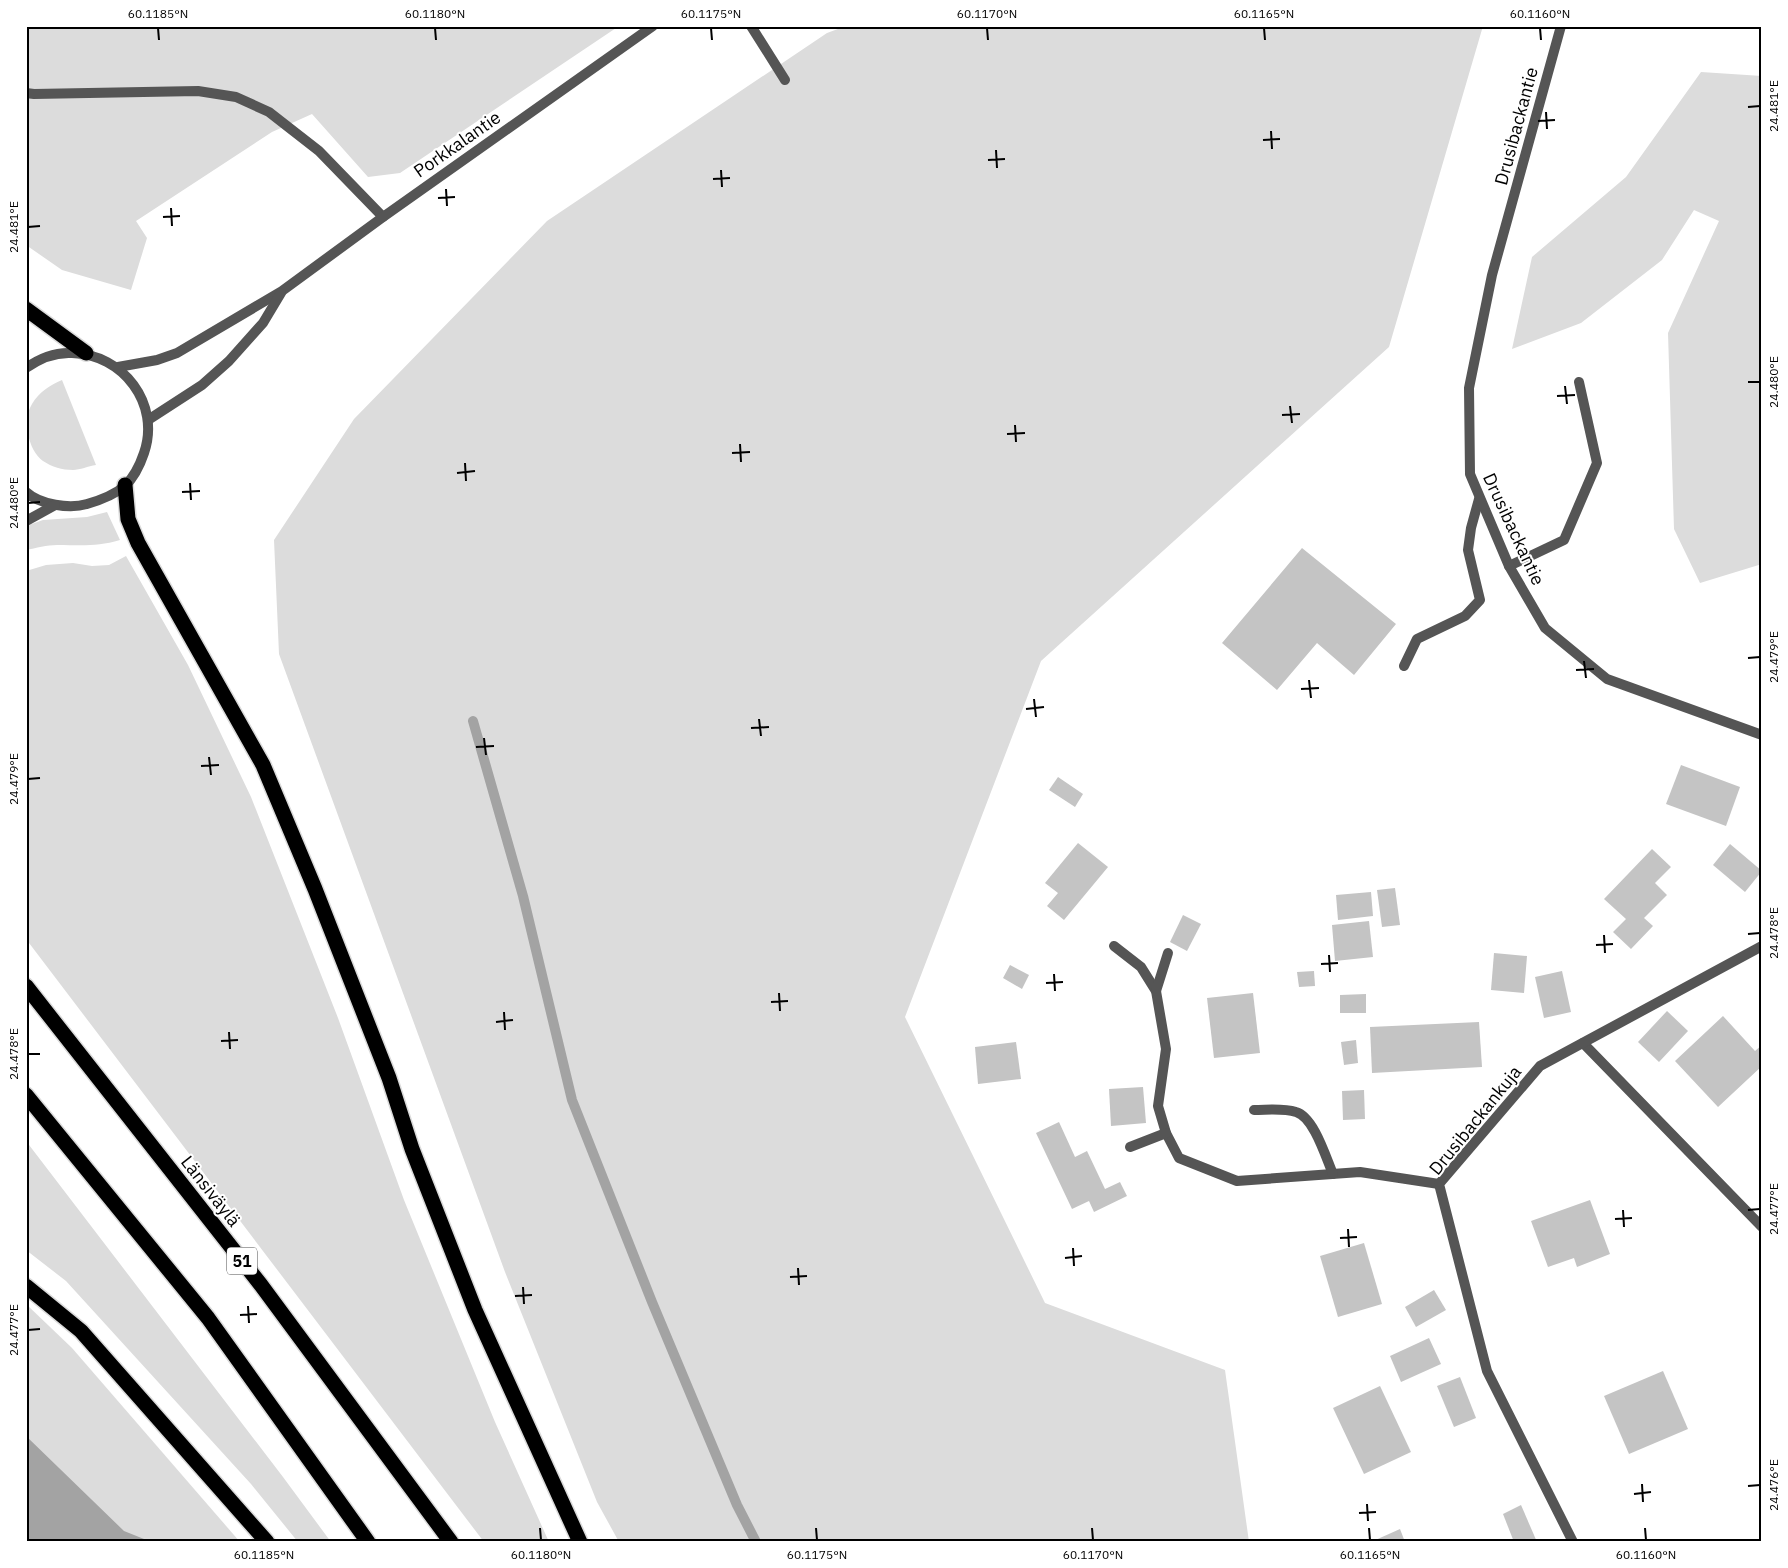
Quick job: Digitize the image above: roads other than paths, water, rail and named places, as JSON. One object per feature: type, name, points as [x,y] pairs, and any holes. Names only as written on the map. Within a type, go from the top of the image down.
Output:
[{"type":"highway","points":[[26,309],[86,353]]},
{"type":"highway","points":[[125,485],[128,519],[138,543],[262,765],[270,783],[315,889],[379,1051],[412,1149],[475,1310],[580,1542]]},
{"type":"highway","name":"Länsiväylä","points":[[26,986],[261,1285],[451,1542]]},
{"type":"highway","points":[[26,1095],[208,1318],[368,1542]]},
{"type":"highway","points":[[26,1286],[81,1331],[267,1542]]},
{"type":"street","name":"Porkkalantie","points":[[118,367],[157,360],[177,353],[282,291],[383,217],[653,26]]},
{"type":"street","points":[[750,26],[785,80]]},
{"type":"street","name":"Drusibackantie","points":[[1561,26],[1492,275],[1469,388],[1470,474],[1509,566],[1545,628],[1607,679],[1762,735]]},
{"type":"street","points":[[26,93],[198,91],[236,97],[269,112],[319,151],[383,217]]},
{"type":"street","name":"Porkkalantie","points":[[148,420],[202,385],[229,361],[263,323],[282,291]]},
{"type":"street","points":[[26,368],[35,361],[60,353],[86,353],[118,367],[132,382],[143,400],[148,420],[147,444],[139,466],[125,485],[104,500],[80,506],[55,505],[26,492]]},
{"type":"street","points":[[1509,566],[1564,540],[1597,463],[1579,382]]},
{"type":"street","points":[[1404,666],[1417,639],[1465,616],[1480,600],[1468,550],[1471,528],[1479,499]]},
{"type":"street","points":[[26,522],[55,505]]},
{"type":"street","points":[[1114,946],[1141,967],[1156,991],[1166,1049],[1158,1106],[1166,1133],[1179,1158],[1237,1180],[1360,1172],[1439,1184]]},
{"type":"street","name":"Drusibackankuja","points":[[1573,1542],[1487,1371],[1439,1184],[1540,1066],[1762,946]]},
{"type":"street","points":[[1156,991],[1168,953]]},
{"type":"street","points":[[1583,1043],[1762,1227]]},
{"type":"street","points":[[1254,1110],[1299,1112],[1312,1124],[1333,1174]]},
{"type":"street","points":[[1130,1147],[1166,1133]]},
{"type":"waterway","points":[[473,721],[523,896],[572,1100],[652,1302],[737,1505],[756,1542]]}]
